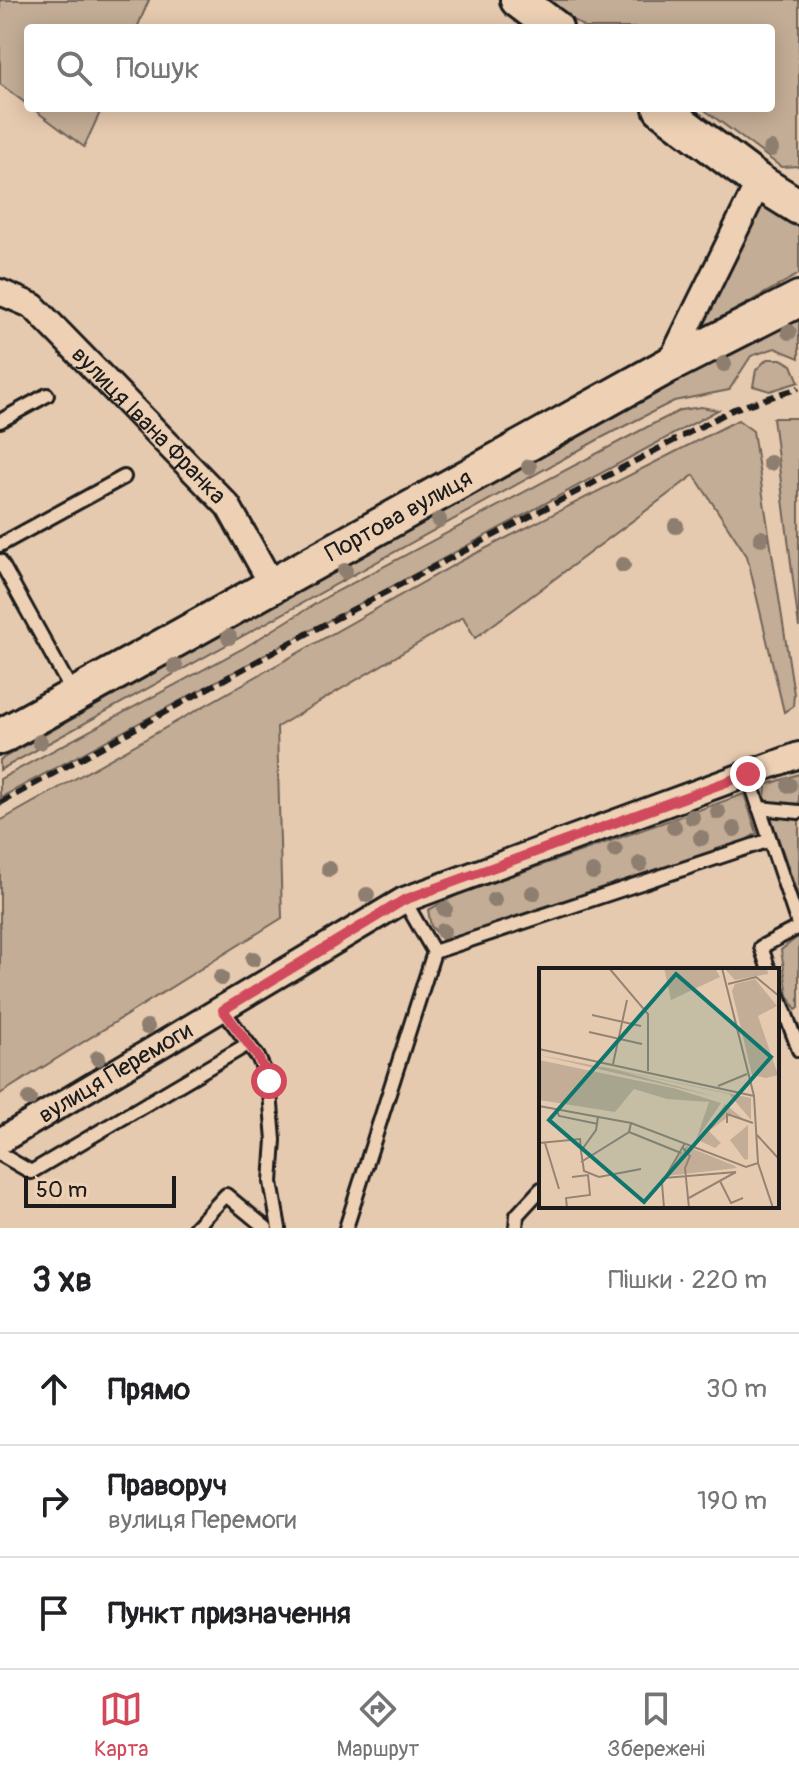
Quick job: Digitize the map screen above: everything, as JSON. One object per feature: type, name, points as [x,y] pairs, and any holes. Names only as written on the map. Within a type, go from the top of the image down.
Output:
[{"type":"main road","points":[[518,0],[550,24]]},
{"type":"main road","points":[[666,112],[759,182],[799,207]]},
{"type":"main road","name":"Портова вулиця","points":[[0,737],[271,583],[669,365],[799,299]]},
{"type":"street","points":[[669,365],[759,182]]},
{"type":"street","name":"вулиця Івана Франка","points":[[0,292],[33,306],[228,506],[271,583]]},
{"type":"street","name":"вулиця Перемоги","points":[[0,1141],[404,900],[799,755]]},
{"type":"lane","points":[[0,421],[47,395]]},
{"type":"lane","points":[[0,545],[124,477]]},
{"type":"lane","points":[[0,561],[74,695]]},
{"type":"lane","points":[[748,774],[799,927],[761,947],[768,968]]},
{"type":"lane","points":[[759,808],[799,812]]},
{"type":"lane","points":[[434,952],[770,840]]},
{"type":"lane","points":[[346,1228],[434,952],[404,900]]},
{"type":"lane","points":[[779,995],[795,1024],[799,1050]]},
{"type":"lane","points":[[223,1010],[248,1044],[269,1081],[274,1140],[271,1182],[279,1228]]},
{"type":"lane","points":[[0,1154],[31,1172],[248,1044]]},
{"type":"lane","points":[[516,1228],[517,1215],[539,1191]]},
{"type":"lane","points":[[195,1228],[226,1195],[266,1228]]},
{"type":"shaded area","points":[[0,0],[149,0],[139,24],[24,24],[24,102],[0,84]]},
{"type":"shaded area","points":[[545,0],[799,0],[799,166],[781,167],[707,112],[775,112],[775,24],[579,24]]},
{"type":"shaded area","points":[[37,112],[100,112],[84,147]]},
{"type":"shaded area","points":[[761,202],[799,226],[799,274],[706,326],[702,321]]},
{"type":"shaded area","points":[[799,309],[799,358],[775,348],[751,356],[729,390],[674,401],[601,438],[0,770],[0,760]]},
{"type":"shaded area","points":[[767,359],[781,359],[792,365],[799,382],[770,391],[753,386],[756,370]]},
{"type":"shaded area","points":[[701,407],[718,410],[0,798],[0,779],[242,649],[328,596],[649,426],[681,410]]},
{"type":"shaded area","points":[[773,418],[799,418],[799,628]]},
{"type":"shaded area","points":[[738,420],[753,431],[794,694],[793,706],[784,712],[747,556],[694,475],[475,638],[463,617],[277,727],[282,918],[0,1094],[0,821],[463,560]]},
{"type":"shaded area","points":[[799,774],[799,898],[765,800],[766,785]]},
{"type":"shaded area","points":[[744,794],[757,833],[743,842],[463,935],[442,939],[431,926],[428,910],[457,895]]},
{"type":"shaded area","points":[[799,936],[799,1008],[796,1010],[788,995],[781,950]]},
{"type":"railway","points":[[0,803],[310,632],[734,409],[799,388]]},
{"type":"route","points":[[269,1081],[258,1057],[223,1010],[404,900],[748,774]]}]
